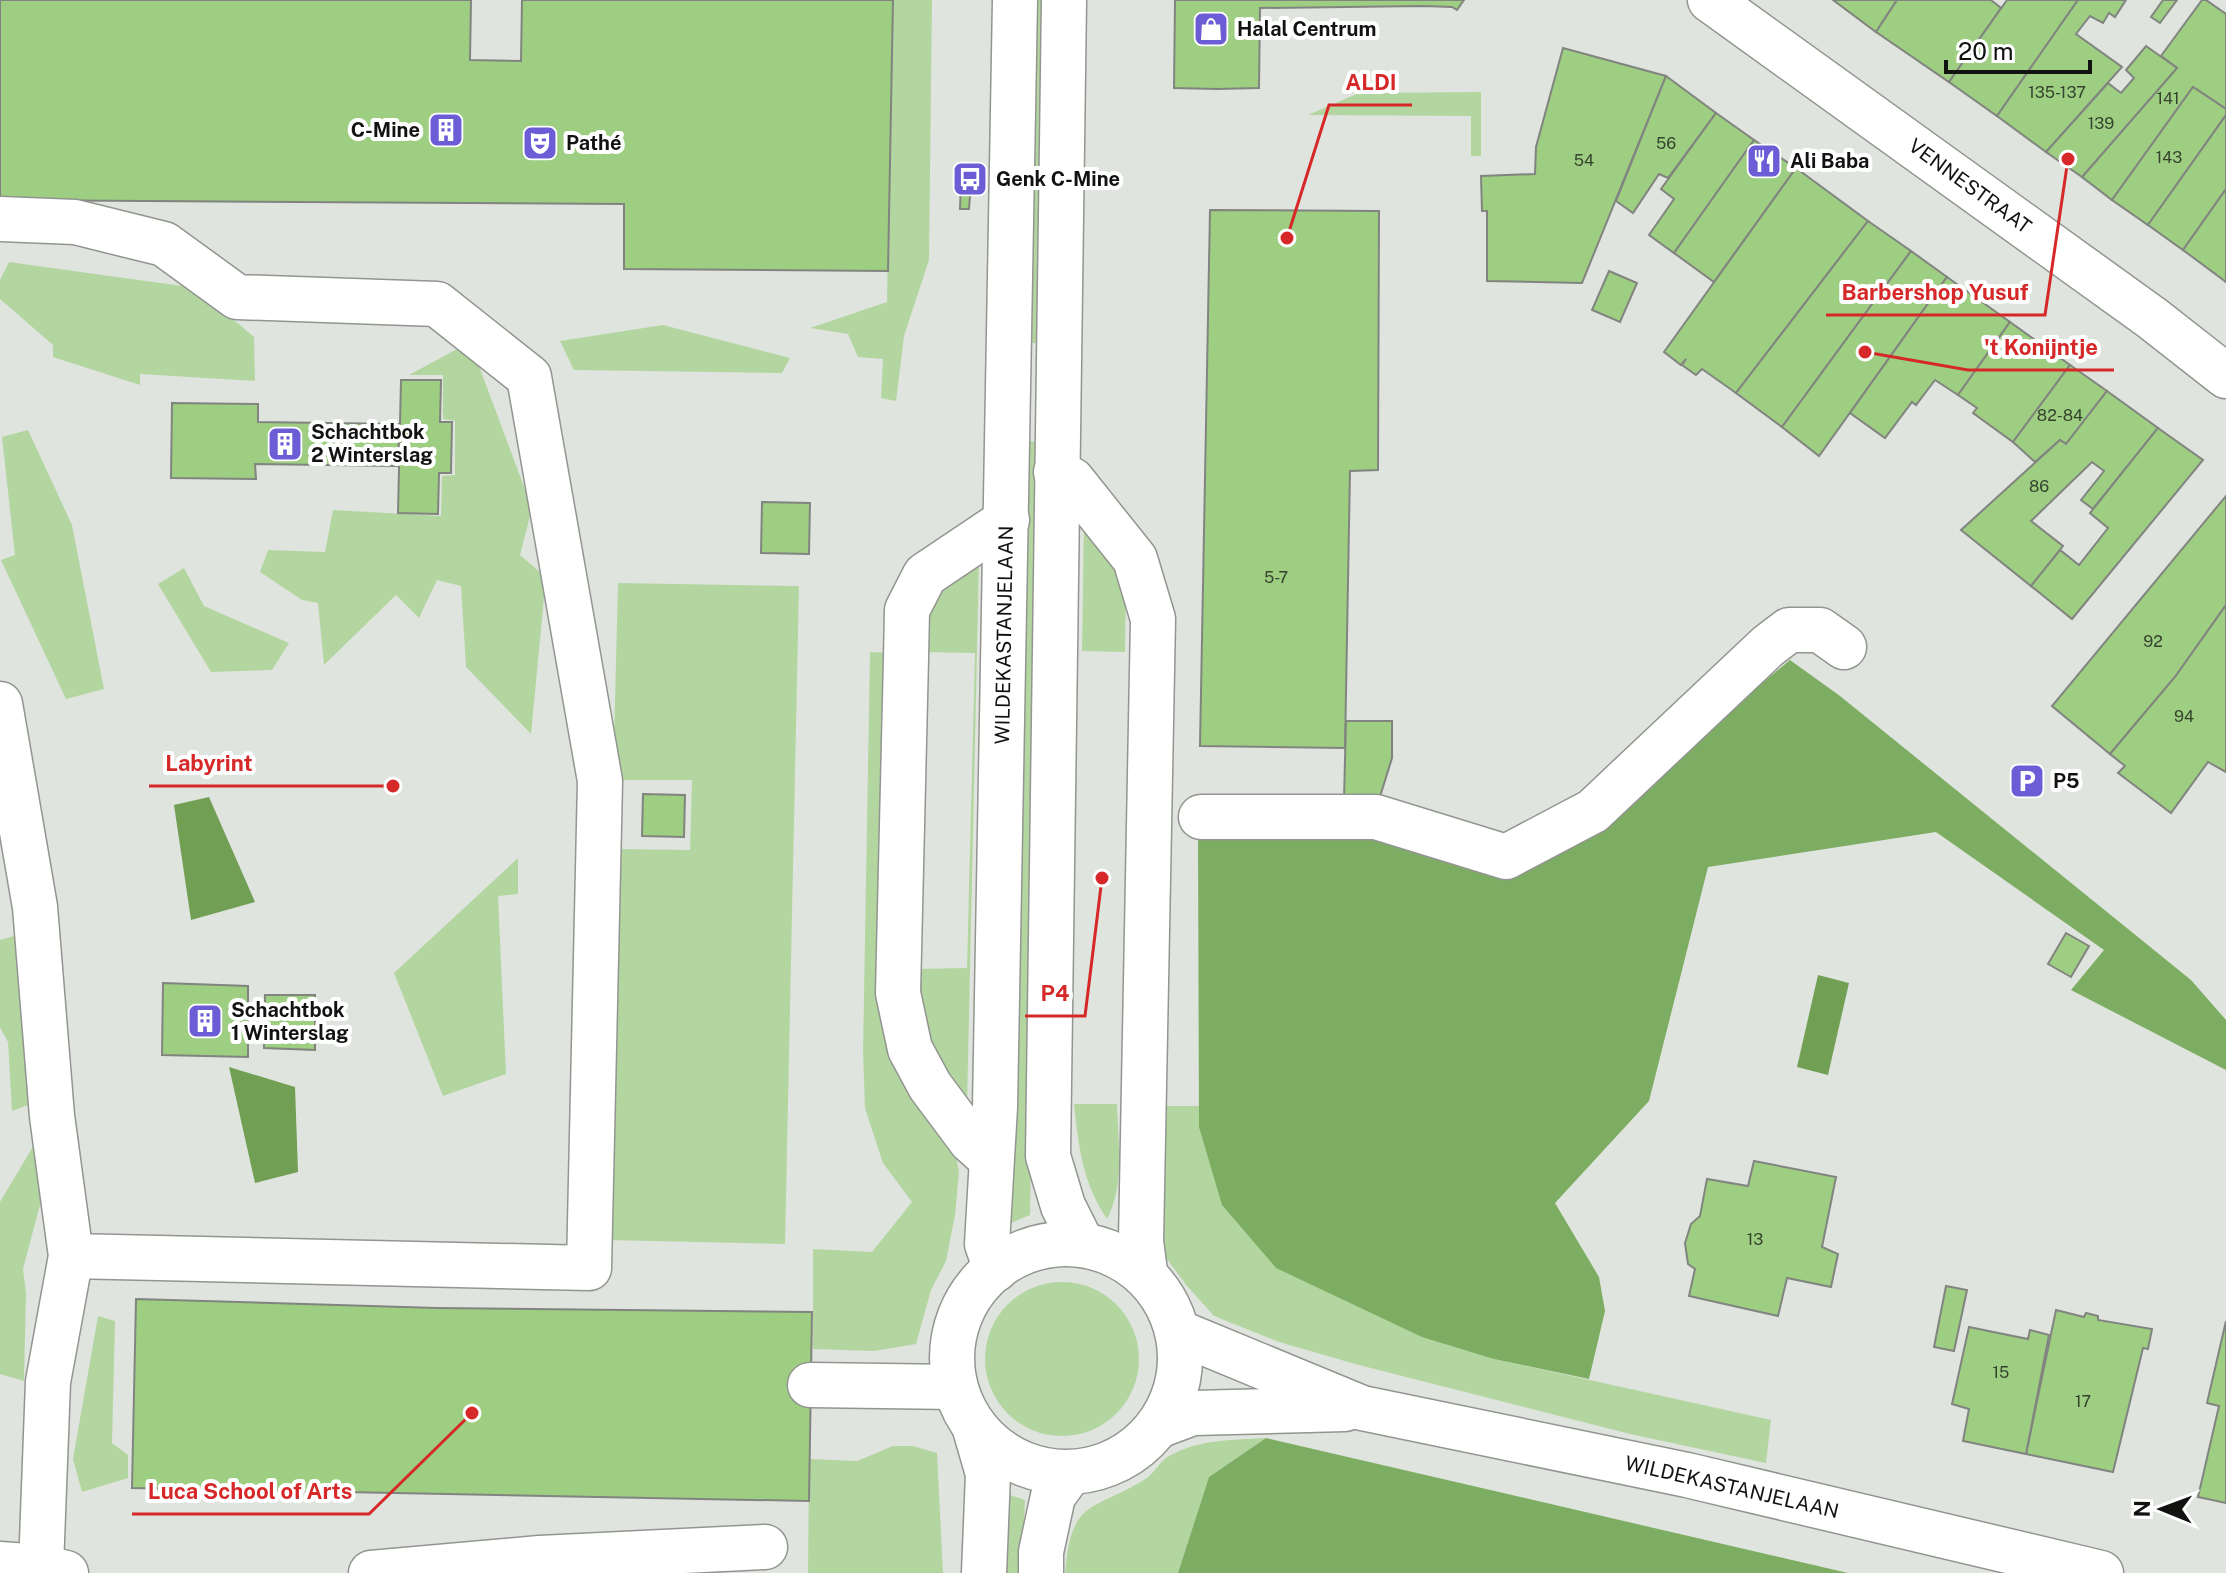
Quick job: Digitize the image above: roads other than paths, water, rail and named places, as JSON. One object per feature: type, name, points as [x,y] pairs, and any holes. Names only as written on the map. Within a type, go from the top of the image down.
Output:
[{"type":"street","name":"WILDEKASTANJELAAN","points":[[996,1269],[987,1244],[995,1075],[1015,0]]},
{"type":"street","points":[[1064,0],[1048,1156],[1063,1206],[1082,1244]]},
{"type":"street","name":"VENNESTRAAT","points":[[1710,0],[2116,291],[2226,376]]},
{"type":"street","points":[[0,219],[75,222],[164,244],[237,297],[437,304],[529,377],[600,781],[589,1268],[71,1256]]},
{"type":"street","points":[[1056,472],[1072,480],[1135,559],[1153,619],[1141,1241],[1145,1272]]},
{"type":"street","points":[[991,1159],[971,1141],[930,1086],[910,1049],[898,993],[904,706],[907,610],[925,575],[1007,520]]},
{"type":"street","points":[[1201,817],[1376,817],[1506,857],[1593,811],[1768,646],[1789,630],[1820,630],[1844,647]]},
{"type":"street","points":[[0,704],[35,907],[52,1116],[71,1256],[48,1382],[36,1568]]},
{"type":"street","name":"WILDEKASTANJELAAN","points":[[1082,1244],[1128,1261],[1145,1272],[1160,1291],[1178,1332],[1181,1353],[1176,1393],[1158,1426],[1128,1454],[1101,1469],[1069,1474],[1033,1469],[1011,1460],[975,1429],[955,1387],[951,1357],[957,1321],[981,1281],[1014,1255],[1043,1245],[1082,1244]]},
{"type":"street","name":"WILDEKASTANJELAAN","points":[[1178,1332],[1362,1408],[1687,1475],[2101,1573]]},
{"type":"street","points":[[810,1385],[955,1387]]},
{"type":"street","name":"WILDEKASTANJELAAN","points":[[1158,1426],[1193,1413],[1362,1408]]},
{"type":"street","points":[[975,1429],[988,1474],[984,1573]]},
{"type":"street","points":[[1041,1573],[1041,1552],[1053,1496],[1069,1474]]},
{"type":"street","points":[[371,1573],[541,1566],[765,1547]]},
{"type":"place","name":"Halal Centrum","points":[[1211,29]]},
{"type":"place","name":"C-Mine","points":[[446,130]]},
{"type":"place","name":"Pathé","points":[[540,143]]},
{"type":"place","name":"Barbershop Yusuf","points":[[2068,159]]},
{"type":"place","name":"Ali Baba","points":[[1764,161]]},
{"type":"place","name":"Genk C-Mine","points":[[970,179]]},
{"type":"place","name":"ALDI","points":[[1287,238]]},
{"type":"place","name":"'t Konijntje","points":[[1865,352]]},
{"type":"place","name":"Schachtbok 2 Winterslag","points":[[285,444]]},
{"type":"place","name":"P5","points":[[2027,781]]},
{"type":"place","name":"Labyrint","points":[[393,786]]},
{"type":"place","name":"P4","points":[[1102,878]]},
{"type":"place","name":"Schachtbok 1 Winterslag","points":[[205,1021]]},
{"type":"place","name":"Luca School of Arts","points":[[472,1413]]}]
